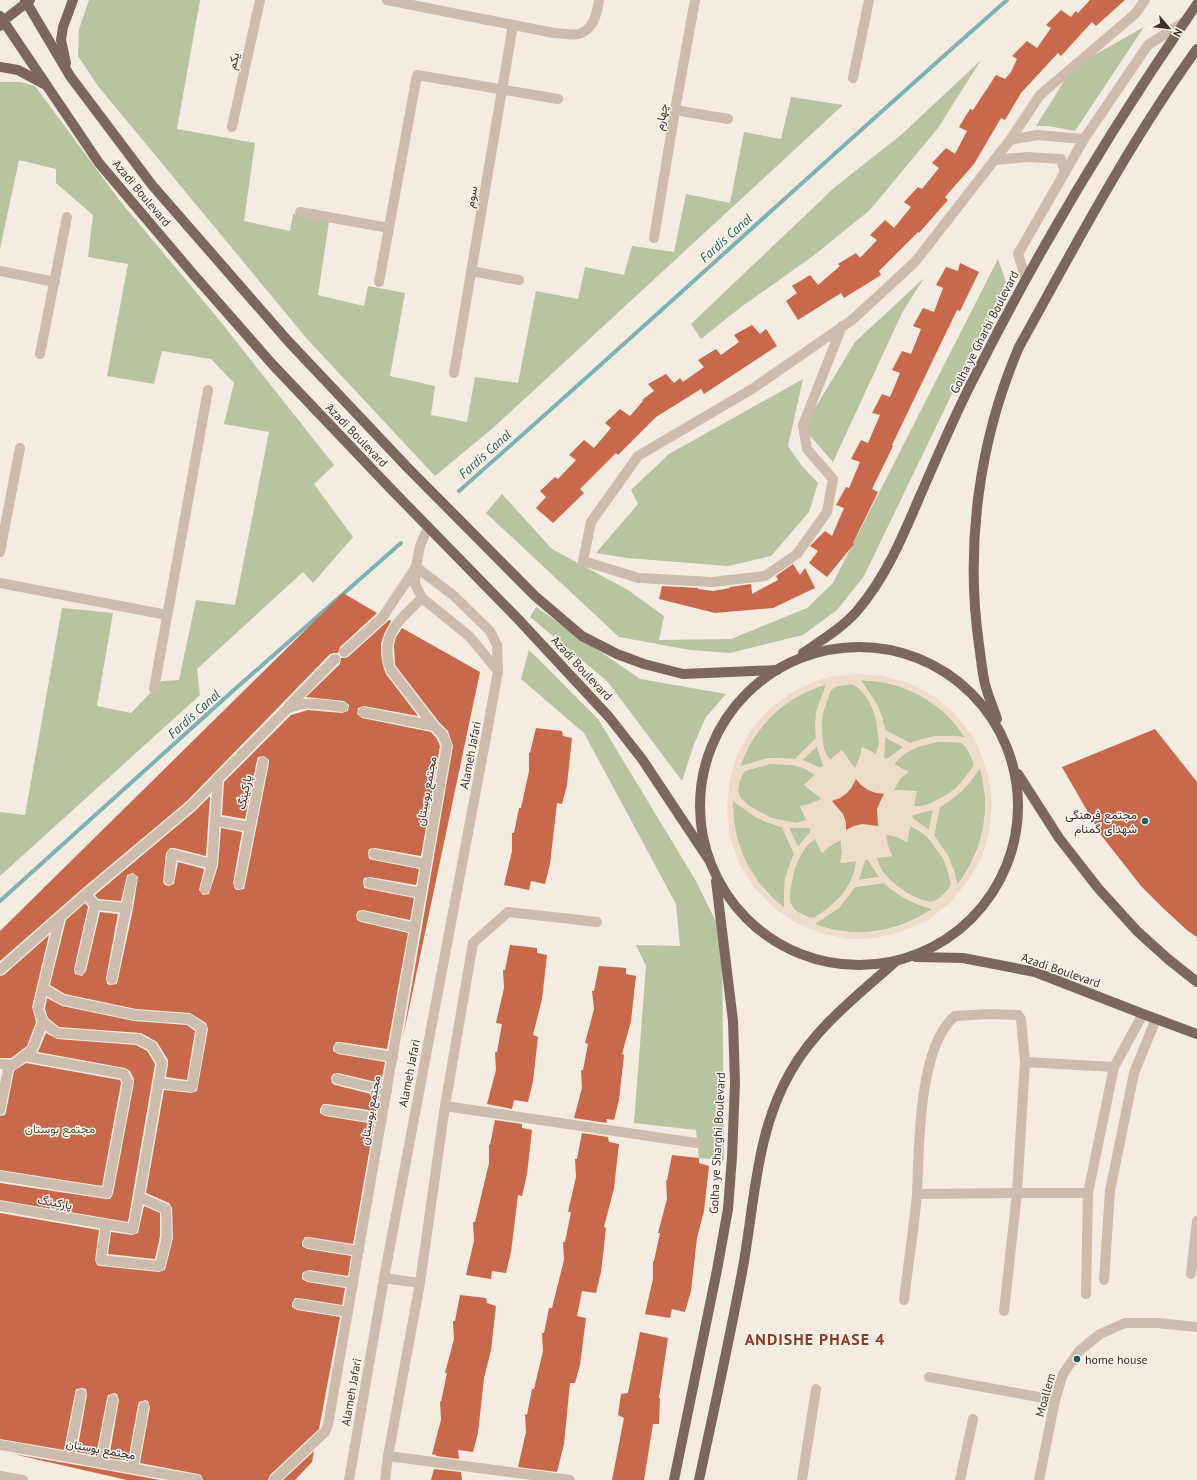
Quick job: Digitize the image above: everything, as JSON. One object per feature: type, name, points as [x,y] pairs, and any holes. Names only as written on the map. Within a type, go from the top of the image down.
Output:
[{"type":"main road","points":[[70,76],[61,40],[63,27],[73,0]]},
{"type":"main road","points":[[1,21],[27,1]]},
{"type":"main road","name":"َAzadi Boulevard","points":[[27,1],[70,76],[152,185],[288,341],[407,467],[529,590],[582,636],[617,654],[644,664],[683,674],[777,670]]},
{"type":"main road","name":"Golha ye Gharbi Boulevard","points":[[791,662],[840,628],[857,610],[884,570],[901,542],[940,449],[975,374],[1050,233],[1154,65],[1197,4]]},
{"type":"main road","name":"َAzadi Boulevard","points":[[1,21],[48,86],[99,163],[193,274],[273,365],[385,483],[518,619],[609,717],[642,759],[709,860]]},
{"type":"main road","points":[[1004,738],[986,709],[963,685],[936,666],[905,653],[872,647],[850,647],[823,651],[791,662],[777,670],[750,690],[735,707],[720,730],[707,761],[701,788],[700,810],[704,843],[715,875],[726,894],[743,916],[769,938],[788,949],[814,959],[846,966],[879,965],[896,962],[912,957],[942,942],[956,933],[980,910],[999,883],[1006,868],[1016,836],[1019,802],[1018,786],[1014,769],[1004,738],[985,683],[974,604],[976,514],[990,434],[1011,364],[1019,347],[1111,182],[1145,127],[1197,49]]},
{"type":"main road","points":[[0,67],[18,70],[48,86]]},
{"type":"main road","points":[[1014,769],[1059,838],[1098,888],[1137,931],[1168,959],[1197,982]]},
{"type":"main road","name":"Golha ye Sharghi Boulevard","points":[[674,1480],[728,1209],[732,1157],[735,1082],[733,1021],[715,875]]},
{"type":"main road","name":"َAzadi Boulevard","points":[[912,957],[963,958],[1035,972],[1197,1034]]},
{"type":"main road","points":[[699,1480],[743,1266],[760,1153],[772,1114],[791,1071],[814,1039],[845,1006],[896,962]]},
{"type":"street","name":"یکم","points":[[232,128],[260,0]]},
{"type":"street","points":[[386,0],[554,33],[579,34],[588,29],[596,16],[600,0]]},
{"type":"street","name":"چهارم","points":[[654,238],[695,0]]},
{"type":"street","points":[[853,78],[869,0]]},
{"type":"street","points":[[842,326],[803,425],[807,449],[833,479],[827,512],[797,554],[765,576],[712,582],[639,578],[583,561],[591,522],[638,456],[752,389],[842,326],[852,320],[914,262],[1010,140],[1040,95],[1135,14],[1145,0]]},
{"type":"street","points":[[1026,279],[1018,254],[1084,139],[1148,45],[1184,22]]},
{"type":"street","name":"سوم","points":[[454,373],[514,25]]},
{"type":"street","points":[[379,282],[417,75],[558,99]]},
{"type":"street","points":[[675,110],[728,119]]},
{"type":"street","points":[[1010,140],[1037,135],[1084,139]]},
{"type":"street","points":[[994,160],[1028,157],[1061,159],[1065,173]]},
{"type":"street","points":[[300,212],[389,228]]},
{"type":"street","points":[[40,354],[67,218]]},
{"type":"street","points":[[0,271],[55,282]]},
{"type":"street","points":[[471,271],[519,280]]},
{"type":"street","points":[[154,689],[208,390]]},
{"type":"street","points":[[0,552],[20,448]]},
{"type":"street","points":[[428,527],[420,546],[416,567],[416,584],[422,598],[469,636],[498,671]]},
{"type":"street","points":[[344,652],[382,618],[416,567]]},
{"type":"street","name":"Alameh Jafari","points":[[349,1480],[384,1278],[498,671],[497,645],[490,631],[453,595],[416,567]]},
{"type":"street","points":[[0,583],[167,615]]},
{"type":"street","name":"مجتمع بوستان","points":[[274,1480],[325,1432],[328,1425],[447,745],[443,735],[434,726],[390,668],[387,649],[391,632],[396,624],[422,598]]},
{"type":"street","points":[[0,970],[86,894],[191,806],[335,659]]},
{"type":"street","points":[[287,709],[300,704],[344,707]]},
{"type":"street","points":[[363,712],[434,726]]},
{"type":"street","name":"پارکینگ","points":[[239,884],[263,762]]},
{"type":"street","name":"پارکینگ","points":[[205,889],[212,864],[218,778]]},
{"type":"street","name":"پارکینگ","points":[[216,821],[250,827]]},
{"type":"street","points":[[169,880],[172,854],[212,864]]},
{"type":"street","points":[[374,854],[426,864]]},
{"type":"street","points":[[112,979],[132,879]]},
{"type":"street","points":[[369,883],[421,893]]},
{"type":"street","points":[[86,894],[95,906],[126,908]]},
{"type":"street","points":[[80,970],[95,906]]},
{"type":"street","points":[[385,1480],[388,1456],[420,1283],[445,1106],[473,942],[508,912],[598,922]]},
{"type":"street","points":[[362,916],[415,928]]},
{"type":"street","points":[[60,917],[38,1009],[43,1022],[57,1034],[138,1039],[152,1046],[162,1063],[139,1197],[166,1209],[167,1237],[160,1266],[101,1260],[106,1224]]},
{"type":"street","points":[[43,988],[63,1000],[128,1014],[189,1019],[202,1028],[192,1087],[158,1083]]},
{"type":"street","points":[[904,1300],[916,1194],[921,1118],[930,1060],[938,1040],[955,1016],[990,1014],[1018,1015],[1021,1019],[1025,1062],[1017,1193],[1004,1311]]},
{"type":"street","points":[[1086,1294],[1088,1193],[1114,1067],[1143,1014]]},
{"type":"street","points":[[1104,1280],[1110,1191],[1134,1073],[1156,1019]]},
{"type":"street","points":[[0,1110],[5,1064],[13,1065],[32,1050],[43,1022]]},
{"type":"street","points":[[339,1048],[393,1057]]},
{"type":"street","points":[[0,1176],[107,1193],[128,1082],[124,1074],[24,1056]]},
{"type":"street","points":[[1025,1062],[1114,1067]]},
{"type":"street","points":[[337,1079],[387,1090]]},
{"type":"street","points":[[445,1106],[696,1143]]},
{"type":"street","points":[[326,1110],[382,1119]]},
{"type":"street","points":[[916,1194],[1088,1193]]},
{"type":"street","name":"پارکینگ","points":[[0,1206],[134,1229],[139,1197]]},
{"type":"street","points":[[1191,1274],[1197,1221]]},
{"type":"street","points":[[308,1243],[359,1251]]},
{"type":"street","points":[[308,1276],[353,1283]]},
{"type":"street","points":[[384,1278],[420,1283]]},
{"type":"street","points":[[298,1304],[348,1312]]},
{"type":"street","name":"Moallem","points":[[1039,1480],[1055,1400],[1063,1374],[1078,1351],[1100,1334],[1125,1323],[1158,1323],[1197,1327]]},
{"type":"street","points":[[929,1377],[1055,1400]]},
{"type":"street","points":[[802,1480],[816,1389]]},
{"type":"street","points":[[69,1457],[81,1394]]},
{"type":"street","points":[[101,1463],[113,1399]]},
{"type":"street","points":[[133,1468],[144,1406]]},
{"type":"street","points":[[960,1480],[973,1419]]},
{"type":"street","name":"مجتمع بوستان","points":[[0,1445],[197,1480]]},
{"type":"street","points":[[388,1456],[570,1480]]},
{"type":"street","points":[[0,1476],[23,1480]]},
{"type":"green space","points":[[89,0],[200,0],[177,129],[255,143],[244,221],[290,231],[293,214],[329,222],[318,295],[364,306],[368,286],[405,293],[390,376],[435,386],[431,415],[467,422],[475,377],[518,383],[536,291],[578,299],[585,267],[624,275],[632,246],[674,252],[686,194],[730,203],[744,132],[781,139],[791,97],[843,105],[493,428],[435,476],[308,340],[98,86],[78,56],[79,29]]},
{"type":"green space","points":[[1144,27],[1075,131],[1048,126],[1036,126],[1073,67]]},
{"type":"green space","points":[[981,60],[938,128],[870,210],[813,256],[741,307],[701,339],[691,324],[835,187],[901,135]]},
{"type":"green space","points":[[0,82],[20,82],[35,86],[120,201],[216,316],[334,465],[314,484],[353,537],[313,583],[303,572],[197,669],[200,695],[0,876],[0,812],[25,815],[62,608],[113,613],[97,706],[131,713],[162,681],[179,680],[196,600],[235,605],[269,432],[224,424],[234,383],[211,359],[162,351],[154,384],[107,376],[128,264],[88,257],[93,215],[56,183],[56,169],[19,160],[0,249]]},
{"type":"green space","points":[[998,259],[1006,282],[864,576],[837,610],[803,635],[730,653],[690,650],[619,637],[486,513],[502,494],[552,549],[628,590],[664,616],[659,640],[731,639],[807,608],[833,583]]},
{"type":"green space","points":[[924,278],[902,313],[833,462],[803,428],[855,342]]},
{"type":"green space","points":[[803,379],[788,446],[802,466],[818,483],[809,512],[771,556],[728,566],[627,558],[596,553],[638,504],[631,490],[669,454]]},
{"type":"green space","points":[[536,607],[640,679],[726,694],[706,717],[694,744],[682,781],[607,681],[530,617]]},
{"type":"green space","points":[[529,650],[598,719],[696,881],[722,934],[724,1160],[699,1158],[696,1130],[634,1123],[646,966],[636,945],[680,946],[676,904],[584,733],[521,679]]},
{"type":"green space","points":[[860,680],[892,684],[920,695],[945,713],[965,737],[937,737],[910,743],[885,730],[882,717]]},
{"type":"green space","points":[[827,684],[818,711],[816,739],[795,759],[768,758],[740,767],[754,738],[773,715],[798,696]]},
{"type":"green space","points":[[851,684],[858,687],[868,700],[876,717],[879,735],[879,744],[876,754],[862,747],[855,769],[842,750],[830,760],[824,750],[822,735],[823,708],[829,693],[835,687]]},
{"type":"green space","points":[[885,737],[904,747],[887,759],[884,758]]},
{"type":"green space","points":[[949,741],[963,744],[967,748],[973,762],[973,767],[966,779],[946,795],[932,803],[922,806],[914,806],[916,791],[893,790],[900,779],[908,772],[894,764],[903,755],[913,749],[936,742]]},
{"type":"green space","points":[[817,746],[823,766],[821,768],[802,760]]},
{"type":"green space","points":[[769,764],[799,766],[815,775],[804,785],[822,799],[800,806],[807,820],[796,823],[771,818],[749,806],[740,798],[738,791],[739,784],[745,771]]},
{"type":"green space","points":[[980,768],[984,783],[985,799],[983,830],[973,859],[957,885],[954,870],[934,835],[940,807],[962,790]]},
{"type":"green space","points":[[733,800],[756,816],[782,827],[794,854],[786,880],[784,894],[785,908],[762,886],[753,874],[746,860],[736,831]]},
{"type":"green space","points":[[933,809],[929,830],[912,818],[913,815]]},
{"type":"green space","points":[[910,826],[930,839],[940,852],[947,867],[951,885],[941,897],[933,902],[916,898],[894,884],[883,872],[876,858],[892,856],[885,834],[897,837],[907,842]]},
{"type":"green space","points":[[789,828],[810,828],[811,831],[798,847]]},
{"type":"green space","points":[[815,839],[822,853],[830,846],[841,840],[841,863],[856,861],[852,879],[842,894],[822,913],[814,918],[808,917],[796,911],[792,906],[789,893],[792,876],[802,852],[810,842]]},
{"type":"green space","points":[[865,860],[868,860],[879,877],[858,880]]},
{"type":"green space","points":[[884,883],[906,899],[932,909],[905,924],[875,931],[845,931],[829,929],[814,924],[837,908],[855,887]]},
{"type":"shaded area","points":[[857,674],[884,676],[911,684],[935,697],[956,715],[973,737],[988,775],[992,803],[989,831],[982,857],[968,881],[950,903],[928,920],[903,931],[876,938],[848,939],[821,933],[796,923],[773,907],[754,887],[739,863],[730,837],[727,810],[729,782],[737,755],[750,731],[768,710],[791,693],[816,681],[829,677]],"holes":[[[861,680],[896,685],[920,695],[942,710],[965,737],[935,736],[910,743],[885,730],[877,704]],[[826,684],[816,712],[816,738],[795,759],[768,758],[740,766],[756,734],[773,714],[794,698]],[[851,684],[857,686],[866,696],[876,719],[879,744],[876,754],[862,747],[860,757],[855,768],[847,759],[842,750],[830,760],[824,751],[821,726],[823,713],[831,690],[837,686]],[[885,737],[903,747],[887,759],[884,758]],[[936,742],[961,743],[966,747],[973,760],[973,767],[957,787],[947,795],[925,806],[914,806],[917,791],[894,790],[900,779],[908,772],[894,764],[901,756],[912,749]],[[817,746],[823,766],[821,768],[802,760]],[[769,764],[794,765],[806,768],[815,775],[804,785],[822,799],[800,806],[806,820],[796,823],[771,818],[749,806],[740,797],[738,791],[739,784],[745,771]],[[980,768],[986,803],[983,829],[976,855],[958,885],[949,857],[934,835],[940,807],[962,791]],[[733,801],[757,818],[782,827],[794,853],[785,878],[784,908],[767,893],[745,861],[736,836]],[[933,810],[929,830],[912,818],[913,815]],[[910,826],[920,830],[929,839],[944,860],[951,884],[948,890],[937,900],[931,902],[919,899],[897,887],[887,878],[880,868],[877,858],[892,856],[888,846],[886,834],[907,842]],[[789,828],[810,828],[811,831],[798,847]],[[815,839],[822,853],[830,846],[841,840],[842,852],[840,863],[856,861],[855,871],[843,894],[835,903],[814,918],[807,917],[794,910],[790,905],[790,892],[795,867],[807,845]],[[865,860],[868,860],[879,877],[859,880]],[[884,883],[905,899],[932,909],[913,921],[901,926],[875,932],[836,931],[815,924],[839,908],[855,887]]]},
{"type":"building","points":[[1090,0],[1125,0],[1096,26],[1092,22],[1061,56],[1058,53],[1021,93],[1005,120],[1001,118],[974,164],[945,197],[948,200],[919,233],[918,232],[879,271],[881,275],[844,298],[841,293],[798,320],[786,301],[797,293],[792,286],[810,275],[818,285],[840,266],[838,264],[856,253],[860,258],[877,240],[870,235],[885,220],[894,228],[911,207],[904,202],[918,187],[922,189],[939,168],[932,163],[946,148],[955,154],[967,131],[959,127],[970,109],[973,110],[996,75],[1005,79],[1011,72],[1017,59],[1012,56],[1027,41],[1037,48],[1051,28],[1046,25],[1061,10],[1071,17],[1076,11],[1078,13]]},
{"type":"building","points":[[960,263],[979,272],[960,311],[957,310],[892,445],[893,446],[872,489],[878,492],[853,543],[854,544],[827,577],[809,563],[818,551],[810,546],[825,531],[832,536],[844,508],[836,505],[846,487],[849,488],[860,462],[851,459],[861,440],[868,443],[880,415],[872,413],[882,394],[890,397],[900,373],[892,370],[902,351],[911,354],[921,329],[913,326],[923,308],[934,312],[943,288],[936,285],[946,267],[958,271]]},
{"type":"building","points":[[752,325],[760,334],[766,329],[777,346],[704,394],[701,389],[656,417],[618,455],[616,453],[580,489],[584,493],[553,523],[536,508],[546,497],[540,491],[555,477],[558,479],[576,460],[569,455],[584,440],[594,448],[611,428],[605,423],[620,409],[630,416],[643,401],[642,400],[654,391],[648,384],[666,374],[674,383],[680,378],[683,382],[704,367],[698,360],[716,349],[721,355],[739,342],[734,335]]},
{"type":"building","points":[[793,564],[800,575],[805,568],[815,588],[773,608],[715,613],[659,599],[662,586],[698,588],[713,591],[751,584],[752,594],[778,580],[776,576]]},
{"type":"building","points":[[343,593],[377,613],[340,647],[338,653],[330,654],[187,801],[82,889],[0,961],[0,931]]},
{"type":"building","name":"مجتمع بوستان","points":[[389,620],[391,621],[381,643],[383,666],[386,674],[418,716],[364,706],[358,708],[357,714],[362,718],[431,732],[437,739],[440,746],[421,856],[375,848],[369,849],[368,853],[369,859],[419,869],[416,885],[370,877],[364,878],[363,882],[364,888],[414,898],[410,920],[363,910],[358,911],[356,915],[357,920],[361,922],[408,933],[387,1049],[340,1042],[336,1042],[333,1047],[333,1051],[338,1054],[385,1062],[381,1083],[338,1073],[333,1074],[331,1078],[332,1083],[335,1085],[379,1096],[376,1111],[327,1104],[323,1104],[320,1109],[320,1113],[325,1116],[374,1124],[353,1244],[309,1237],[305,1237],[302,1242],[302,1246],[307,1249],[351,1256],[348,1276],[309,1270],[303,1272],[302,1275],[302,1279],[307,1282],[345,1288],[342,1305],[299,1298],[295,1298],[292,1303],[292,1307],[297,1310],[340,1317],[319,1429],[270,1475],[268,1480],[203,1480],[201,1475],[198,1474],[140,1463],[150,1407],[148,1401],[145,1400],[139,1402],[138,1405],[128,1461],[109,1458],[119,1400],[117,1394],[114,1393],[108,1395],[107,1398],[96,1455],[77,1452],[87,1395],[86,1389],[82,1388],[76,1389],[64,1450],[0,1439],[0,1213],[99,1230],[95,1260],[97,1265],[159,1272],[165,1270],[173,1238],[172,1208],[169,1203],[146,1193],[164,1090],[191,1093],[197,1091],[208,1029],[206,1023],[190,1013],[136,1009],[65,994],[50,985],[66,920],[85,903],[88,907],[74,969],[75,974],[82,976],[86,971],[100,912],[118,914],[106,978],[107,984],[117,984],[133,909],[138,877],[133,873],[127,875],[121,901],[98,899],[95,895],[195,811],[210,796],[206,856],[170,848],[166,853],[163,882],[165,885],[169,886],[174,884],[178,862],[204,869],[199,890],[203,895],[209,894],[218,866],[221,828],[242,832],[233,883],[235,889],[244,889],[269,760],[264,756],[258,757],[245,819],[222,815],[224,782],[291,715],[308,710],[342,713],[348,711],[349,705],[344,701],[306,697],[340,664],[341,658],[348,657]]},
{"type":"building","points":[[402,628],[480,672],[403,1037],[453,746],[448,731],[439,722],[395,665],[394,645],[396,637]]},
{"type":"building","points":[[536,728],[562,731],[563,736],[572,738],[567,785],[562,804],[557,803],[550,864],[545,884],[531,881],[529,890],[504,885],[512,851],[512,833],[514,833],[519,808],[521,808],[529,771],[529,753]]},
{"type":"building","name":"مجتمع فرهنگی شهدای گمنام","points":[[1155,729],[1197,782],[1197,937],[1188,931],[1141,886],[1101,835],[1062,767]]},
{"type":"building","points":[[856,779],[868,790],[884,794],[877,809],[878,826],[862,824],[846,830],[846,822],[843,814],[832,801],[847,793]]},
{"type":"building","points":[[49,935],[32,1007],[36,1022],[27,1046],[11,1058],[0,1058],[0,976],[4,975]]},
{"type":"building","points":[[510,945],[537,948],[537,953],[547,955],[542,999],[533,1035],[538,1037],[533,1081],[528,1102],[514,1100],[512,1109],[487,1104],[496,1070],[495,1052],[497,1052],[502,1024],[496,1023],[504,988],[503,970],[505,970]]},
{"type":"building","points":[[599,966],[626,968],[626,974],[636,976],[631,1021],[622,1054],[624,1055],[619,1100],[614,1120],[606,1119],[607,1123],[574,1118],[582,1088],[581,1070],[583,1070],[588,1044],[585,1043],[594,1009],[592,991],[594,991]]},
{"type":"building","points":[[47,998],[62,1006],[134,1021],[187,1025],[195,1031],[187,1080],[166,1077],[168,1060],[157,1042],[141,1033],[59,1027],[48,1018],[45,1009]]},
{"type":"building","points":[[46,1033],[57,1039],[136,1045],[147,1051],[155,1064],[128,1222],[0,1200],[0,1183],[106,1199],[110,1199],[113,1194],[134,1079],[130,1071],[125,1068],[38,1052]]},
{"type":"building","name":"مجتمع بوستان","points":[[26,1063],[120,1080],[121,1083],[102,1186],[0,1170],[0,1116],[5,1115],[6,1112],[14,1071]]},
{"type":"building","points":[[495,1120],[522,1124],[522,1128],[532,1130],[527,1174],[522,1196],[518,1195],[511,1252],[506,1273],[492,1271],[491,1279],[466,1275],[474,1241],[473,1222],[475,1222],[489,1163],[489,1145]]},
{"type":"building","points":[[582,1133],[608,1137],[609,1142],[619,1144],[614,1188],[604,1227],[606,1228],[601,1272],[596,1293],[582,1291],[577,1316],[586,1318],[580,1365],[575,1383],[570,1383],[564,1444],[557,1472],[518,1467],[526,1432],[525,1414],[527,1415],[532,1389],[534,1389],[543,1351],[542,1333],[544,1333],[549,1308],[552,1308],[564,1260],[563,1242],[565,1242],[571,1212],[568,1212],[576,1177],[575,1159],[577,1159]]},
{"type":"building","points":[[672,1155],[699,1158],[699,1163],[709,1166],[704,1211],[697,1238],[691,1291],[685,1312],[672,1309],[670,1318],[645,1314],[653,1279],[653,1261],[660,1233],[658,1233],[667,1199],[666,1180],[667,1181]]},
{"type":"building","points":[[144,1206],[160,1213],[160,1236],[155,1259],[108,1254],[111,1232],[132,1235],[138,1233]]},
{"type":"building","points":[[460,1295],[486,1298],[487,1303],[496,1306],[491,1350],[484,1378],[478,1433],[473,1452],[458,1450],[459,1459],[436,1456],[432,1454],[441,1420],[440,1401],[441,1402],[447,1373],[445,1373],[454,1339],[453,1321],[455,1321]]},
{"type":"building","points":[[640,1332],[668,1338],[659,1398],[659,1424],[653,1424],[644,1480],[612,1480],[624,1418],[618,1415],[621,1394],[628,1393]]},
{"type":"building","points":[[314,1451],[312,1462],[295,1480],[283,1480]]},
{"type":"building","points":[[13,1454],[100,1469],[160,1480],[127,1480]]},
{"type":"building","points":[[434,1469],[461,1472],[462,1480],[431,1480]]},
{"type":"waterway","name":"Fardis Canal","points":[[459,491],[1007,0]]},
{"type":"waterway","name":"Fardis Canal","points":[[0,901],[235,689],[401,543]]},
{"type":"place","name":"مجتمع فرهنگی شهدای گمنام","points":[[1145,821]]},
{"type":"place","name":"home house","points":[[1077,1359]]},
{"type":"district","name":"ANDISHE PHASE 4","points":[[815,1339]]}]
